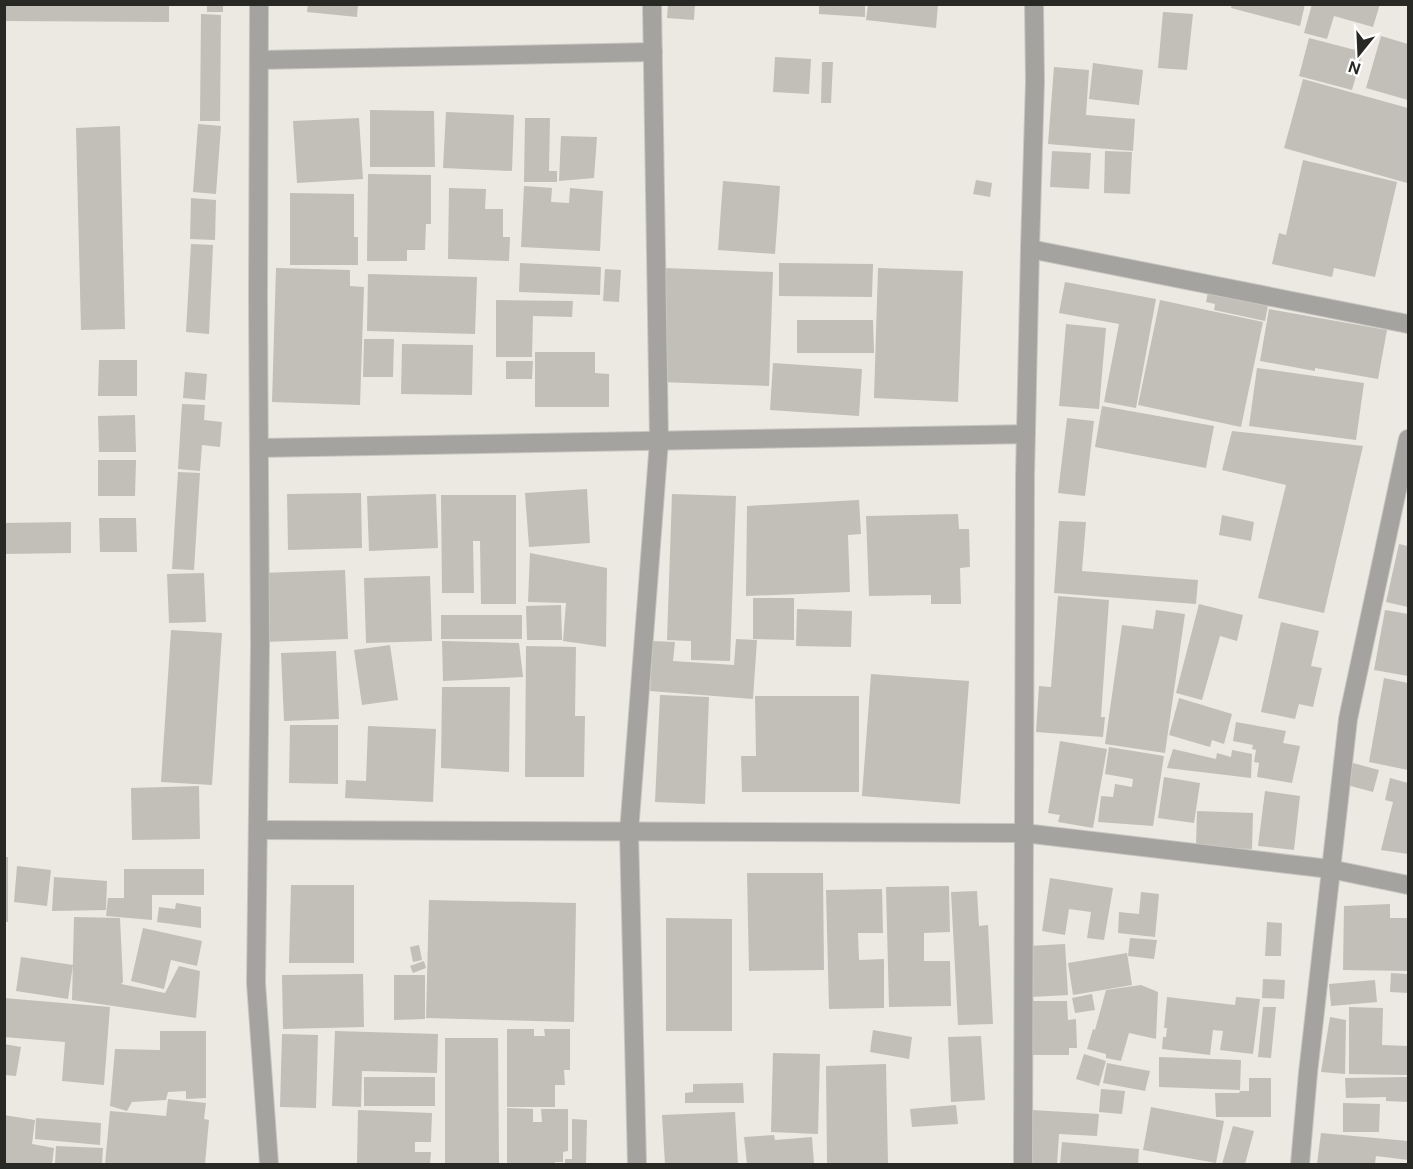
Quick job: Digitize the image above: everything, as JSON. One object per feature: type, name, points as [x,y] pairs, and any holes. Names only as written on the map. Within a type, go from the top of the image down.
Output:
[{"type":"street","points":[[259,4],[260,644],[256,983],[268,1164]]},
{"type":"street","points":[[637,1164],[629,832],[659,441],[652,4]]},
{"type":"street","points":[[1023,1164],[1026,434],[1035,81],[1034,4]]},
{"type":"street","points":[[259,60],[653,52]]},
{"type":"street","points":[[1030,249],[1408,324]]},
{"type":"street","points":[[259,448],[1026,434]]},
{"type":"street","points":[[1300,1164],[1308,1072],[1348,719],[1408,439]]},
{"type":"street","points":[[258,830],[1024,833],[1330,869],[1408,885]]},
{"type":"building","points":[[4,4],[169,4],[169,22],[4,21]]},
{"type":"building","points":[[207,4],[223,4],[223,12],[207,12]]},
{"type":"building","points":[[308,4],[358,4],[357,17],[307,12]]},
{"type":"building","points":[[668,4],[695,4],[694,20],[667,18]]},
{"type":"building","points":[[819,4],[865,4],[865,17],[819,14]]},
{"type":"building","points":[[868,4],[938,4],[936,28],[866,20]]},
{"type":"building","points":[[1232,4],[1305,4],[1300,26],[1231,8]]},
{"type":"building","points":[[1312,4],[1380,4],[1373,27],[1334,16],[1327,39],[1304,33]]},
{"type":"building","points":[[1163,12],[1193,14],[1187,70],[1158,68]]},
{"type":"building","points":[[201,14],[221,15],[220,121],[200,121]]},
{"type":"building","points":[[1381,36],[1408,44],[1408,100],[1366,88]]},
{"type":"building","points":[[1309,38],[1363,52],[1352,90],[1299,76]]},
{"type":"building","points":[[775,57],[811,59],[809,94],[773,92]]},
{"type":"building","points":[[822,62],[833,62],[831,103],[821,103]]},
{"type":"building","points":[[1093,63],[1143,70],[1139,105],[1089,99]]},
{"type":"building","points":[[1054,67],[1089,70],[1086,115],[1135,119],[1133,151],[1048,144]]},
{"type":"building","points":[[1303,79],[1408,108],[1407,183],[1284,148]]},
{"type":"building","points":[[370,110],[434,111],[435,167],[370,167]]},
{"type":"building","points":[[446,112],[514,115],[512,171],[443,168]]},
{"type":"building","points":[[359,118],[363,179],[297,183],[293,121]]},
{"type":"building","points":[[525,118],[550,118],[549,171],[557,171],[557,182],[524,182]]},
{"type":"building","points":[[198,124],[221,126],[216,194],[193,192]]},
{"type":"building","points":[[120,126],[125,329],[81,330],[76,128]]},
{"type":"building","points":[[561,136],[597,137],[594,178],[559,181]]},
{"type":"building","points":[[1052,151],[1091,153],[1089,189],[1050,187]]},
{"type":"building","points":[[1105,151],[1132,152],[1130,194],[1104,193]]},
{"type":"building","points":[[1303,160],[1397,182],[1375,277],[1334,268],[1332,277],[1272,264],[1279,233],[1286,235]]},
{"type":"building","points":[[368,174],[431,175],[431,224],[426,224],[425,250],[407,250],[407,261],[367,261]]},
{"type":"building","points":[[976,180],[992,183],[990,197],[973,194]]},
{"type":"building","points":[[723,181],[780,186],[775,254],[718,250]]},
{"type":"building","points":[[524,186],[552,188],[551,202],[569,203],[570,188],[603,191],[600,251],[521,247]]},
{"type":"building","points":[[449,188],[486,189],[485,209],[503,209],[503,237],[510,237],[509,261],[448,259]]},
{"type":"building","points":[[290,193],[354,194],[354,237],[358,237],[358,265],[290,265]]},
{"type":"building","points":[[191,198],[216,200],[215,240],[190,239]]},
{"type":"building","points":[[191,244],[213,245],[209,334],[186,332]]},
{"type":"building","points":[[520,263],[601,267],[600,295],[519,292]]},
{"type":"building","points":[[779,263],[873,264],[872,297],[779,296]]},
{"type":"building","points":[[276,268],[350,270],[350,286],[364,287],[360,405],[272,402]]},
{"type":"building","points":[[664,268],[773,272],[769,386],[660,382]]},
{"type":"building","points":[[878,268],[963,271],[958,402],[874,398]]},
{"type":"building","points":[[605,269],[621,270],[619,302],[603,301]]},
{"type":"building","points":[[368,274],[477,277],[475,334],[367,331]]},
{"type":"building","points":[[1065,282],[1156,299],[1136,408],[1104,402],[1119,324],[1059,313]]},
{"type":"building","points":[[1209,287],[1269,300],[1265,321],[1214,310],[1215,304],[1206,302]]},
{"type":"building","points":[[496,300],[573,301],[572,317],[533,316],[532,357],[496,357]]},
{"type":"building","points":[[1160,300],[1263,322],[1241,427],[1138,405]]},
{"type":"building","points":[[1269,309],[1387,330],[1378,379],[1260,361]]},
{"type":"building","points":[[797,320],[873,320],[874,353],[797,353]]},
{"type":"building","points":[[1066,324],[1106,328],[1099,409],[1059,406]]},
{"type":"building","points":[[364,339],[394,339],[393,377],[363,377]]},
{"type":"building","points":[[402,344],[473,345],[472,395],[401,394]]},
{"type":"building","points":[[535,352],[595,352],[595,373],[609,374],[609,407],[535,407]]},
{"type":"building","points":[[99,360],[137,360],[137,396],[98,396]]},
{"type":"building","points":[[506,361],[533,361],[532,379],[506,379]]},
{"type":"building","points":[[773,363],[862,369],[859,416],[770,410]]},
{"type":"building","points":[[1257,368],[1364,383],[1356,440],[1249,426]]},
{"type":"building","points":[[185,372],[207,374],[205,400],[183,398]]},
{"type":"building","points":[[182,404],[205,405],[204,420],[222,422],[220,447],[202,445],[200,471],[178,469]]},
{"type":"building","points":[[1102,406],[1214,426],[1206,468],[1095,447]]},
{"type":"building","points":[[135,415],[136,452],[99,452],[98,416]]},
{"type":"building","points":[[1067,418],[1094,421],[1085,496],[1058,493]]},
{"type":"building","points":[[1232,431],[1363,446],[1324,613],[1258,598],[1286,485],[1222,470]]},
{"type":"building","points":[[98,460],[136,460],[135,496],[98,496]]},
{"type":"building","points":[[178,472],[200,473],[194,570],[172,569]]},
{"type":"building","points":[[587,489],[590,543],[529,547],[525,493]]},
{"type":"building","points":[[361,493],[362,548],[288,550],[287,494]]},
{"type":"building","points":[[436,494],[438,548],[369,551],[367,496]]},
{"type":"building","points":[[672,494],[736,496],[730,661],[691,660],[691,641],[667,640]]},
{"type":"building","points":[[441,495],[516,495],[516,604],[481,604],[480,541],[473,541],[474,593],[442,593]]},
{"type":"building","points":[[859,500],[861,534],[848,535],[850,592],[746,596],[747,506]]},
{"type":"building","points":[[958,514],[959,529],[969,529],[970,567],[960,568],[961,604],[931,604],[931,595],[869,596],[866,516]]},
{"type":"building","points":[[1222,515],[1254,522],[1251,541],[1219,535]]},
{"type":"building","points":[[99,518],[136,518],[137,552],[100,552]]},
{"type":"building","points":[[1059,521],[1086,522],[1082,571],[1198,580],[1196,604],[1054,593]]},
{"type":"building","points":[[71,522],[71,553],[4,554],[4,523]]},
{"type":"building","points":[[1399,544],[1408,546],[1408,607],[1386,602]]},
{"type":"building","points":[[530,553],[607,568],[606,647],[563,641],[566,603],[528,602]]},
{"type":"building","points":[[345,570],[348,639],[264,642],[261,573]]},
{"type":"building","points":[[204,573],[206,622],[169,623],[167,574]]},
{"type":"building","points":[[430,576],[432,641],[366,643],[364,578]]},
{"type":"building","points":[[1058,596],[1109,600],[1101,717],[1105,717],[1103,737],[1036,732],[1039,686],[1051,687]]},
{"type":"building","points":[[753,598],[794,598],[794,640],[753,639]]},
{"type":"building","points":[[1199,604],[1243,615],[1237,641],[1220,636],[1202,700],[1176,693]]},
{"type":"building","points":[[561,605],[562,640],[527,640],[526,606]]},
{"type":"building","points":[[797,609],[852,611],[851,647],[796,646]]},
{"type":"building","points":[[1156,610],[1185,614],[1165,753],[1105,744],[1122,625],[1153,629]]},
{"type":"building","points":[[1385,610],[1408,614],[1408,676],[1374,670]]},
{"type":"building","points":[[441,615],[522,615],[522,639],[441,639]]},
{"type":"building","points":[[1281,622],[1319,631],[1311,666],[1322,668],[1313,707],[1299,704],[1295,719],[1261,712]]},
{"type":"building","points":[[171,630],[222,633],[212,785],[161,782]]},
{"type":"building","points":[[736,639],[757,640],[753,699],[650,691],[653,641],[675,642],[673,661],[734,665]]},
{"type":"building","points":[[442,641],[519,643],[523,677],[443,681]]},
{"type":"building","points":[[390,645],[398,700],[362,705],[354,650]]},
{"type":"building","points":[[526,646],[576,647],[575,716],[585,716],[584,777],[525,777]]},
{"type":"building","points":[[336,651],[339,719],[284,721],[281,653]]},
{"type":"building","points":[[871,674],[969,681],[960,804],[862,796]]},
{"type":"building","points":[[1384,678],[1408,683],[1408,770],[1369,762]]},
{"type":"building","points":[[442,687],[510,687],[509,772],[441,768]]},
{"type":"building","points":[[660,695],[709,697],[705,804],[655,802]]},
{"type":"building","points":[[755,696],[859,696],[859,792],[742,792],[741,756],[756,756]]},
{"type":"building","points":[[1179,698],[1232,714],[1224,744],[1212,740],[1210,747],[1169,735]]},
{"type":"building","points":[[1236,722],[1286,731],[1283,743],[1300,746],[1292,783],[1257,777],[1259,763],[1254,762],[1256,750],[1252,749],[1253,745],[1233,741]]},
{"type":"building","points":[[290,725],[338,725],[338,784],[289,783]]},
{"type":"building","points":[[368,726],[436,729],[433,802],[345,798],[346,780],[366,781]]},
{"type":"building","points":[[1060,741],[1107,749],[1093,828],[1058,822],[1060,815],[1048,813]]},
{"type":"building","points":[[1109,747],[1164,756],[1153,826],[1098,822],[1101,796],[1113,797],[1115,784],[1132,787],[1133,779],[1105,774]]},
{"type":"building","points":[[1173,749],[1216,759],[1217,753],[1231,757],[1232,750],[1252,754],[1251,778],[1167,768]]},
{"type":"building","points":[[1353,763],[1379,770],[1373,792],[1347,785]]},
{"type":"building","points":[[1164,777],[1200,783],[1194,823],[1158,818]]},
{"type":"building","points":[[1390,778],[1408,783],[1408,854],[1381,850],[1393,802],[1385,800]]},
{"type":"building","points":[[199,786],[200,839],[132,840],[131,788]]},
{"type":"building","points":[[1265,791],[1300,796],[1294,850],[1258,846]]},
{"type":"building","points":[[1197,811],[1253,813],[1252,849],[1196,847]]},
{"type":"building","points":[[4,857],[8,857],[8,922],[4,922]]},
{"type":"building","points":[[17,866],[51,870],[47,906],[14,902]]},
{"type":"building","points":[[124,869],[204,869],[204,895],[152,895],[152,920],[106,916],[108,898],[124,898]]},
{"type":"building","points":[[747,873],[823,873],[824,970],[749,971]]},
{"type":"building","points":[[54,877],[107,881],[106,910],[52,911]]},
{"type":"building","points":[[1050,878],[1113,888],[1104,940],[1087,938],[1091,912],[1069,909],[1065,935],[1042,931]]},
{"type":"building","points":[[291,885],[354,885],[354,963],[289,963]]},
{"type":"building","points":[[949,886],[950,932],[924,933],[924,961],[950,961],[951,1006],[889,1007],[886,887]]},
{"type":"building","points":[[882,889],[883,933],[858,933],[859,960],[884,959],[884,1008],[829,1009],[826,890]]},
{"type":"building","points":[[977,891],[979,926],[988,925],[993,1024],[958,1025],[951,892]]},
{"type":"building","points":[[1141,892],[1159,894],[1155,937],[1118,933],[1119,912],[1139,914]]},
{"type":"building","points":[[429,900],[576,903],[574,1022],[426,1018]]},
{"type":"building","points":[[176,903],[201,907],[201,928],[157,922],[159,907],[175,909]]},
{"type":"building","points":[[1390,904],[1390,918],[1408,918],[1408,971],[1343,970],[1344,906]]},
{"type":"building","points":[[74,917],[120,918],[123,982],[121,984],[165,993],[179,966],[200,971],[196,1018],[72,1000]]},
{"type":"building","points":[[666,918],[732,919],[732,1031],[666,1031]]},
{"type":"building","points":[[1267,922],[1282,923],[1281,956],[1265,956]]},
{"type":"building","points":[[143,928],[202,941],[197,966],[171,960],[164,989],[131,981]]},
{"type":"building","points":[[1130,938],[1157,940],[1154,959],[1128,956]]},
{"type":"building","points":[[1065,944],[1068,995],[1031,997],[1028,946]]},
{"type":"building","points":[[419,945],[422,960],[413,962],[410,947]]},
{"type":"building","points":[[1127,953],[1132,985],[1073,995],[1068,963]]},
{"type":"building","points":[[21,957],[73,965],[68,999],[16,991]]},
{"type":"building","points":[[424,961],[426,968],[413,973],[410,966]]},
{"type":"building","points":[[1391,973],[1408,974],[1408,993],[1390,992]]},
{"type":"building","points":[[363,974],[364,1027],[283,1029],[282,975]]},
{"type":"building","points":[[394,975],[425,975],[425,1019],[394,1020]]},
{"type":"building","points":[[1263,979],[1285,980],[1284,999],[1262,998]]},
{"type":"building","points":[[1375,980],[1377,1002],[1331,1006],[1329,984]]},
{"type":"building","points":[[1141,985],[1158,992],[1156,1039],[1129,1033],[1121,1061],[1106,1058],[1106,1054],[1087,1049],[1106,990]]},
{"type":"building","points":[[1092,994],[1095,1010],[1075,1013],[1072,998]]},
{"type":"building","points":[[1167,997],[1235,1005],[1236,997],[1260,999],[1253,1054],[1220,1050],[1223,1031],[1213,1030],[1210,1055],[1162,1049],[1163,1037],[1166,1037],[1167,1028],[1164,1028]]},
{"type":"building","points":[[4,998],[110,1007],[104,1085],[62,1081],[65,1042],[4,1037]]},
{"type":"building","points":[[1031,1001],[1067,1001],[1068,1020],[1076,1019],[1077,1048],[1069,1048],[1069,1055],[1033,1055]]},
{"type":"building","points":[[1263,1007],[1276,1007],[1271,1058],[1258,1057]]},
{"type":"building","points":[[1349,1007],[1383,1008],[1382,1045],[1408,1046],[1408,1075],[1349,1074]]},
{"type":"building","points":[[1330,1017],[1346,1020],[1345,1074],[1321,1072]]},
{"type":"building","points":[[507,1029],[534,1029],[534,1036],[545,1036],[544,1029],[570,1029],[570,1070],[564,1070],[565,1085],[555,1085],[555,1107],[507,1107]]},
{"type":"building","points":[[873,1030],[912,1037],[909,1059],[870,1052]]},
{"type":"building","points":[[160,1031],[206,1031],[206,1098],[186,1099],[186,1091],[168,1092],[166,1100],[132,1102],[127,1111],[110,1106],[115,1049],[160,1050]]},
{"type":"building","points":[[335,1031],[438,1034],[437,1073],[362,1071],[361,1107],[332,1106]]},
{"type":"building","points":[[282,1034],[318,1035],[316,1108],[280,1107]]},
{"type":"building","points":[[981,1036],[985,1100],[951,1102],[948,1037]]},
{"type":"building","points":[[445,1038],[498,1038],[499,1163],[445,1163]]},
{"type":"building","points":[[4,1044],[21,1047],[16,1076],[4,1075]]},
{"type":"building","points":[[773,1053],[820,1054],[818,1134],[771,1132]]},
{"type":"building","points":[[1084,1054],[1106,1061],[1099,1086],[1076,1079]]},
{"type":"building","points":[[1159,1057],[1241,1060],[1240,1090],[1159,1087]]},
{"type":"building","points":[[1107,1063],[1150,1071],[1145,1091],[1103,1083]]},
{"type":"building","points":[[886,1064],[888,1164],[827,1164],[826,1066]]},
{"type":"building","points":[[364,1077],[435,1077],[435,1106],[364,1106]]},
{"type":"building","points":[[1408,1077],[1408,1102],[1386,1101],[1386,1097],[1346,1098],[1345,1078]]},
{"type":"building","points":[[1249,1078],[1271,1078],[1271,1117],[1216,1117],[1215,1093],[1249,1091]]},
{"type":"building","points":[[743,1083],[744,1103],[685,1103],[685,1093],[693,1092],[693,1084]]},
{"type":"building","points":[[1101,1089],[1125,1091],[1122,1114],[1099,1112]]},
{"type":"building","points":[[168,1099],[206,1103],[204,1119],[209,1120],[205,1164],[105,1164],[110,1111],[166,1116]]},
{"type":"building","points":[[1343,1103],[1380,1104],[1379,1132],[1343,1132]]},
{"type":"building","points":[[956,1105],[958,1124],[912,1127],[910,1109]]},
{"type":"building","points":[[1151,1107],[1224,1121],[1216,1163],[1143,1150]]},
{"type":"building","points":[[507,1108],[533,1109],[533,1122],[542,1122],[541,1109],[568,1109],[568,1151],[563,1152],[563,1162],[507,1164]]},
{"type":"building","points":[[358,1110],[432,1113],[431,1142],[415,1142],[415,1152],[431,1152],[430,1164],[357,1163]]},
{"type":"building","points":[[1032,1110],[1099,1114],[1097,1136],[1059,1134],[1057,1164],[1029,1164]]},
{"type":"building","points":[[735,1112],[738,1164],[665,1164],[662,1115]]},
{"type":"building","points":[[4,1115],[35,1120],[32,1144],[54,1148],[52,1164],[4,1164]]},
{"type":"building","points":[[36,1118],[101,1123],[100,1145],[35,1139]]},
{"type":"building","points":[[572,1119],[587,1120],[586,1164],[565,1164],[565,1159],[572,1159]]},
{"type":"building","points":[[1233,1126],[1254,1131],[1245,1164],[1222,1164]]},
{"type":"building","points":[[1321,1133],[1408,1141],[1408,1160],[1376,1156],[1375,1164],[1317,1164]]},
{"type":"building","points":[[774,1135],[775,1140],[812,1137],[814,1164],[747,1164],[744,1137]]},
{"type":"building","points":[[1062,1142],[1139,1149],[1138,1164],[1060,1164]]},
{"type":"building","points":[[56,1146],[103,1148],[102,1164],[55,1164]]}]
